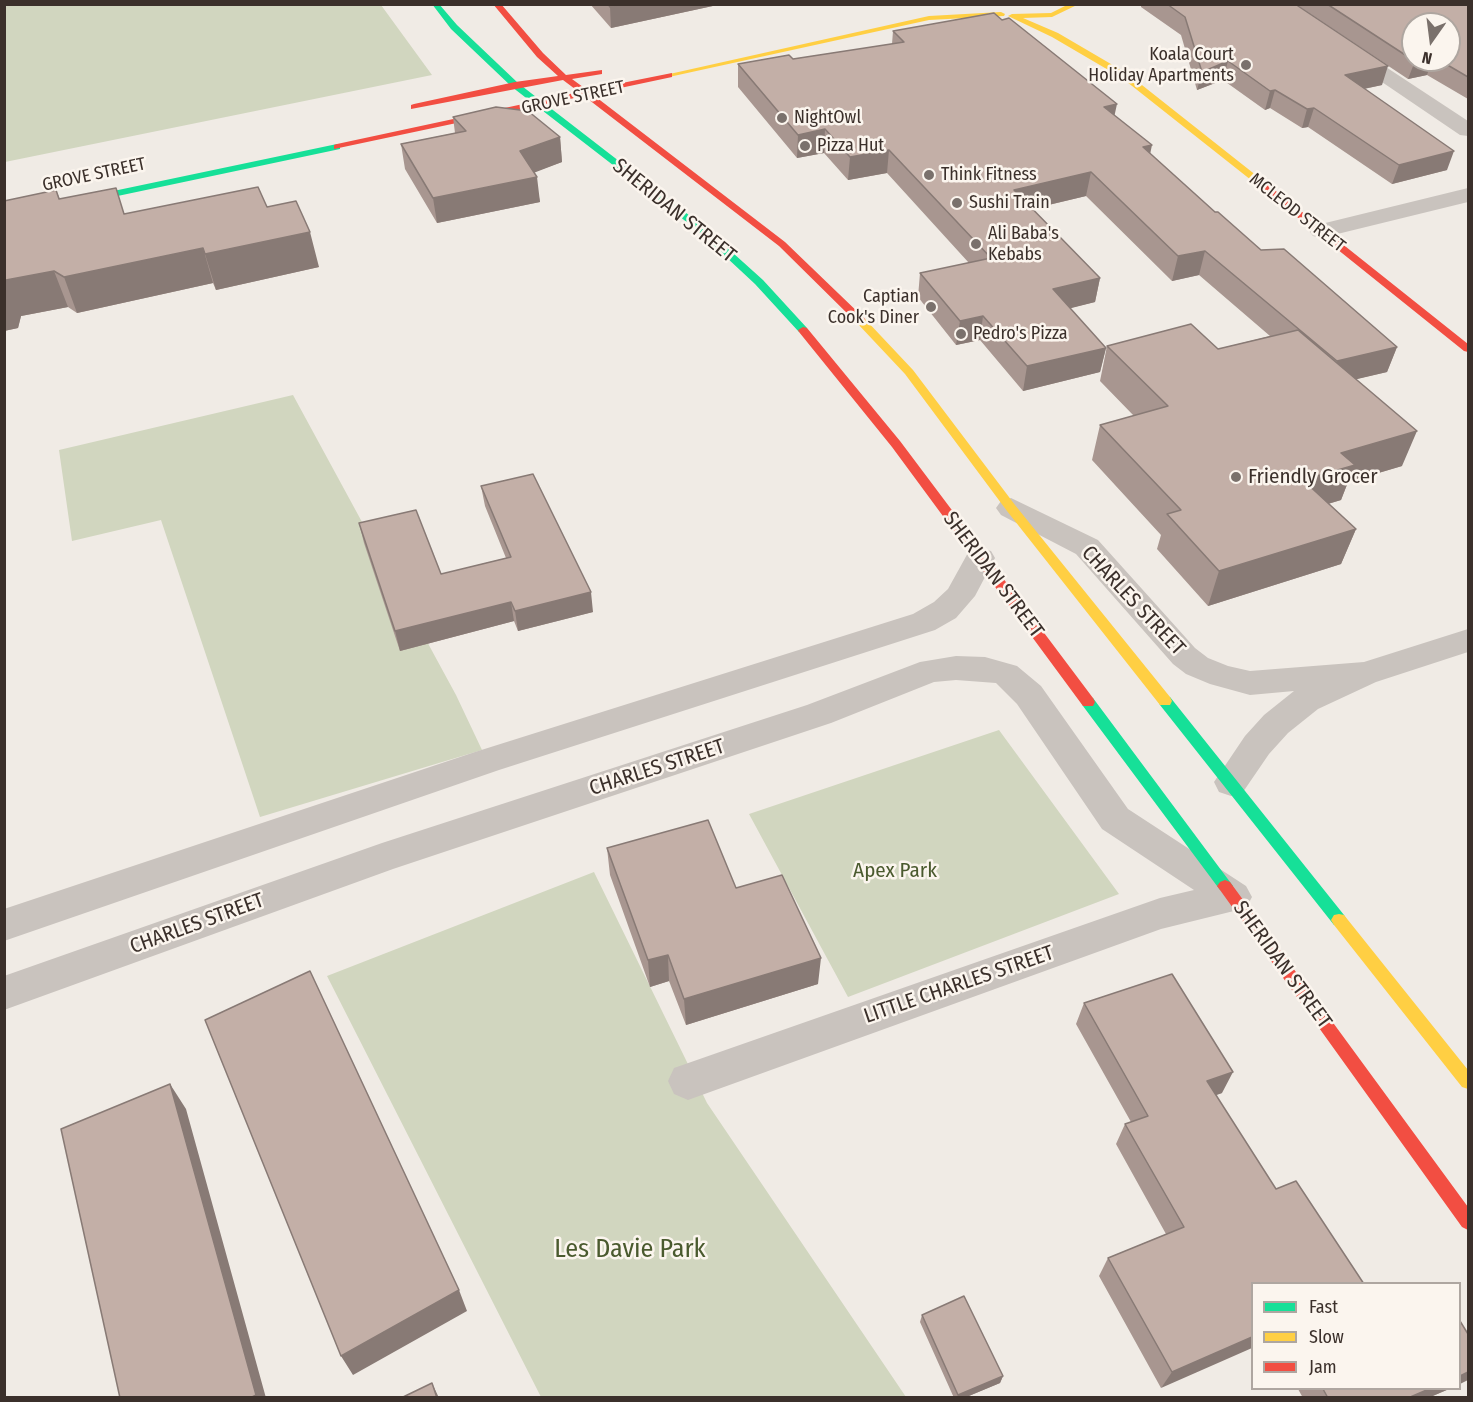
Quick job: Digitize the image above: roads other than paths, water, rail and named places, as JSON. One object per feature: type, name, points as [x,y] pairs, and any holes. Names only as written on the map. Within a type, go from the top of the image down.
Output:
[{"type":"main road","name":"SHERIDAN STREET","points":[[435,4],[454,27],[515,85],[700,228],[759,282],[801,327],[867,407],[1233,897],[1468,1221]]},
{"type":"main road","name":"SHERIDAN STREET","points":[[496,4],[540,55],[563,76],[782,244],[832,291],[909,372],[1011,508],[1468,1082]]},
{"type":"main road","points":[[686,57],[866,21],[924,4]]},
{"type":"main road","name":"MCLEOD STREET","points":[[973,4],[1055,35],[1125,76],[1468,349]]},
{"type":"main road","name":"GROVE STREET","points":[[4,217],[539,105],[897,23],[943,17],[1052,15],[1077,4]]},
{"type":"main road","points":[[1077,4],[1082,20]]},
{"type":"main road","name":"MCLEOD STREET","points":[[1098,44],[1125,76]]},
{"type":"main road","name":"GROVE STREET","points":[[401,110],[515,85],[618,69]]},
{"type":"street","points":[[1276,4],[1468,130]]},
{"type":"street","points":[[1321,231],[1468,195]]},
{"type":"street","name":"CHARLES STREET","points":[[1011,508],[1087,548],[1184,656],[1197,666],[1221,676],[1250,683],[1365,674]]},
{"type":"street","points":[[4,925],[487,761],[924,622],[945,610],[960,596],[980,558]]},
{"type":"street","name":"CHARLES STREET","points":[[1231,782],[1257,745],[1276,724],[1306,700],[1365,674],[1468,640]]},
{"type":"street","points":[[854,645],[884,689]]},
{"type":"street","name":"CHARLES STREET","points":[[4,993],[382,858],[819,714],[931,670],[985,669],[1006,675],[1029,696],[1115,819],[1233,897]]},
{"type":"street","name":"LITTLE CHARLES STREET","points":[[688,1081],[1160,914],[1233,897]]},
{"type":"place","name":"Koala Court Holiday Apartments","points":[[1246,65]]},
{"type":"place","name":"NightOwl","points":[[782,118]]},
{"type":"place","name":"Pizza Hut","points":[[805,146]]},
{"type":"place","name":"Think Fitness","points":[[929,175]]},
{"type":"place","name":"Sushi Train","points":[[957,203]]},
{"type":"place","name":"Ali Baba's Kebabs","points":[[976,244]]},
{"type":"place","name":"Captian Cook's Diner","points":[[931,307]]},
{"type":"place","name":"Pedro's Pizza","points":[[961,334]]},
{"type":"place","name":"Friendly Grocer","points":[[1236,477]]},
{"type":"park label","name":"Apex Park","points":[[895,871]]},
{"type":"park label","name":"Les Davie Park","points":[[630,1250]]}]
